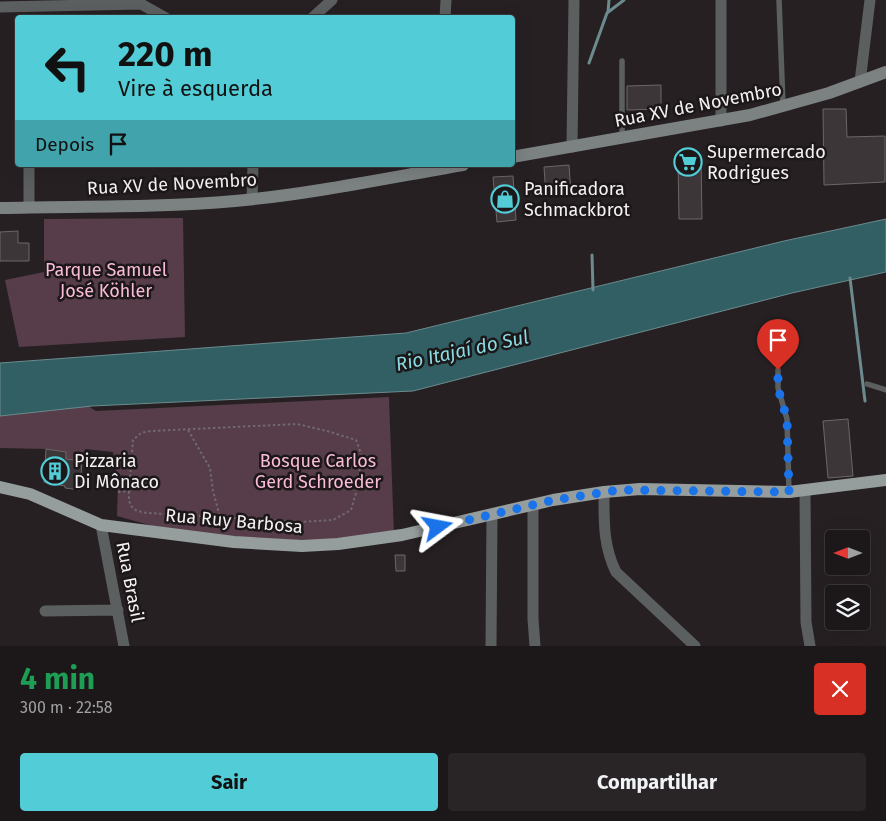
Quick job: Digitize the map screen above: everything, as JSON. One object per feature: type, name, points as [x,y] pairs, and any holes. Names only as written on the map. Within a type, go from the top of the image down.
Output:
[{"type":"main road","name":"Rua XV de Novembro","points":[[515,156],[721,121],[783,107],[886,72]]},
{"type":"main road","name":"Rua XV de Novembro","points":[[0,208],[176,204],[252,199],[441,167]]},
{"type":"main road","name":"Rua Ruy Barbosa","points":[[0,487],[30,494],[102,525],[234,542],[302,546],[338,544],[402,535],[533,505],[604,492],[640,490],[789,492],[886,480]]},
{"type":"street","points":[[315,15],[332,0]]},
{"type":"street","points":[[445,15],[446,0]]},
{"type":"street","points":[[572,147],[574,0]]},
{"type":"street","points":[[721,0],[721,121]]},
{"type":"street","points":[[860,82],[870,0]]},
{"type":"street","points":[[0,7],[29,8],[141,2],[161,15]]},
{"type":"street","points":[[29,167],[29,207]]},
{"type":"street","points":[[252,199],[253,167]]},
{"type":"street","points":[[805,491],[806,622],[810,646]]},
{"type":"street","points":[[604,492],[606,543],[610,560],[616,572],[695,646]]},
{"type":"street","points":[[533,505],[533,618],[535,646]]},
{"type":"street","points":[[491,646],[492,514]]},
{"type":"street","name":"Rua Brasil","points":[[102,525],[124,646]]},
{"type":"street","points":[[45,611],[118,610]]},
{"type":"lane","points":[[779,0],[783,107]]},
{"type":"lane","points":[[622,61],[622,138]]},
{"type":"lane","points":[[778,370],[778,388],[787,419],[789,492]]},
{"type":"lane","points":[[867,384],[886,390]]},
{"type":"path","points":[[297,424],[356,440],[362,456],[356,493],[351,510],[333,520],[300,522],[169,515],[135,511],[131,507],[129,491],[134,440],[141,433],[151,431],[297,424]]},
{"type":"path","points":[[188,430],[210,468],[213,491],[220,517]]},
{"type":"path","points":[[118,492],[129,491]]},
{"type":"green space","name":"Parque Samuel José Köhler","points":[[183,218],[185,337],[19,347],[5,280],[44,272],[44,219]]},
{"type":"green space","name":"Bosque Carlos Gerd Schroeder","points":[[389,397],[394,536],[302,543],[174,532],[117,516],[118,484],[113,452],[85,449],[82,461],[66,459],[66,452],[46,449],[0,448],[0,416],[88,406],[96,411]]},
{"type":"water","name":"Rio Itajaí do Sul","points":[[886,219],[886,272],[792,293],[413,391],[92,406],[0,416],[0,363],[406,333],[784,241]]},
{"type":"building","points":[[661,85],[661,109],[627,110],[627,86]]},
{"type":"building","points":[[823,109],[846,109],[847,137],[885,136],[885,182],[824,185]]},
{"type":"building","points":[[701,158],[702,219],[679,219],[678,159]]},
{"type":"building","points":[[569,165],[571,193],[546,196],[544,167]]},
{"type":"building","name":"Panificadora Schmackbrot","points":[[513,176],[516,220],[497,222],[493,177]]},
{"type":"building","points":[[18,231],[18,243],[29,243],[29,261],[0,261],[0,232]]},
{"type":"building","points":[[848,419],[853,476],[828,478],[823,421]]},
{"type":"building","name":"Pizzaria Di Mônaco","points":[[46,449],[66,452],[66,459],[82,461],[80,490],[44,482]]},
{"type":"building","points":[[395,555],[405,555],[405,571],[396,571]]},
{"type":"waterway","points":[[608,12],[609,0]]},
{"type":"waterway","points":[[589,63],[607,13],[624,0]]},
{"type":"waterway","points":[[592,255],[593,290]]},
{"type":"waterway","points":[[850,278],[865,401]]},
{"type":"place","name":"Supermercado Rodrigues","points":[[688,162]]},
{"type":"place","name":"Panificadora Schmackbrot","points":[[505,199]]},
{"type":"place","name":"Pizzaria Di Mônaco","points":[[55,471]]},
{"type":"route","points":[[438,527],[554,500],[619,490],[789,492],[787,419],[778,388],[778,370]]}]
